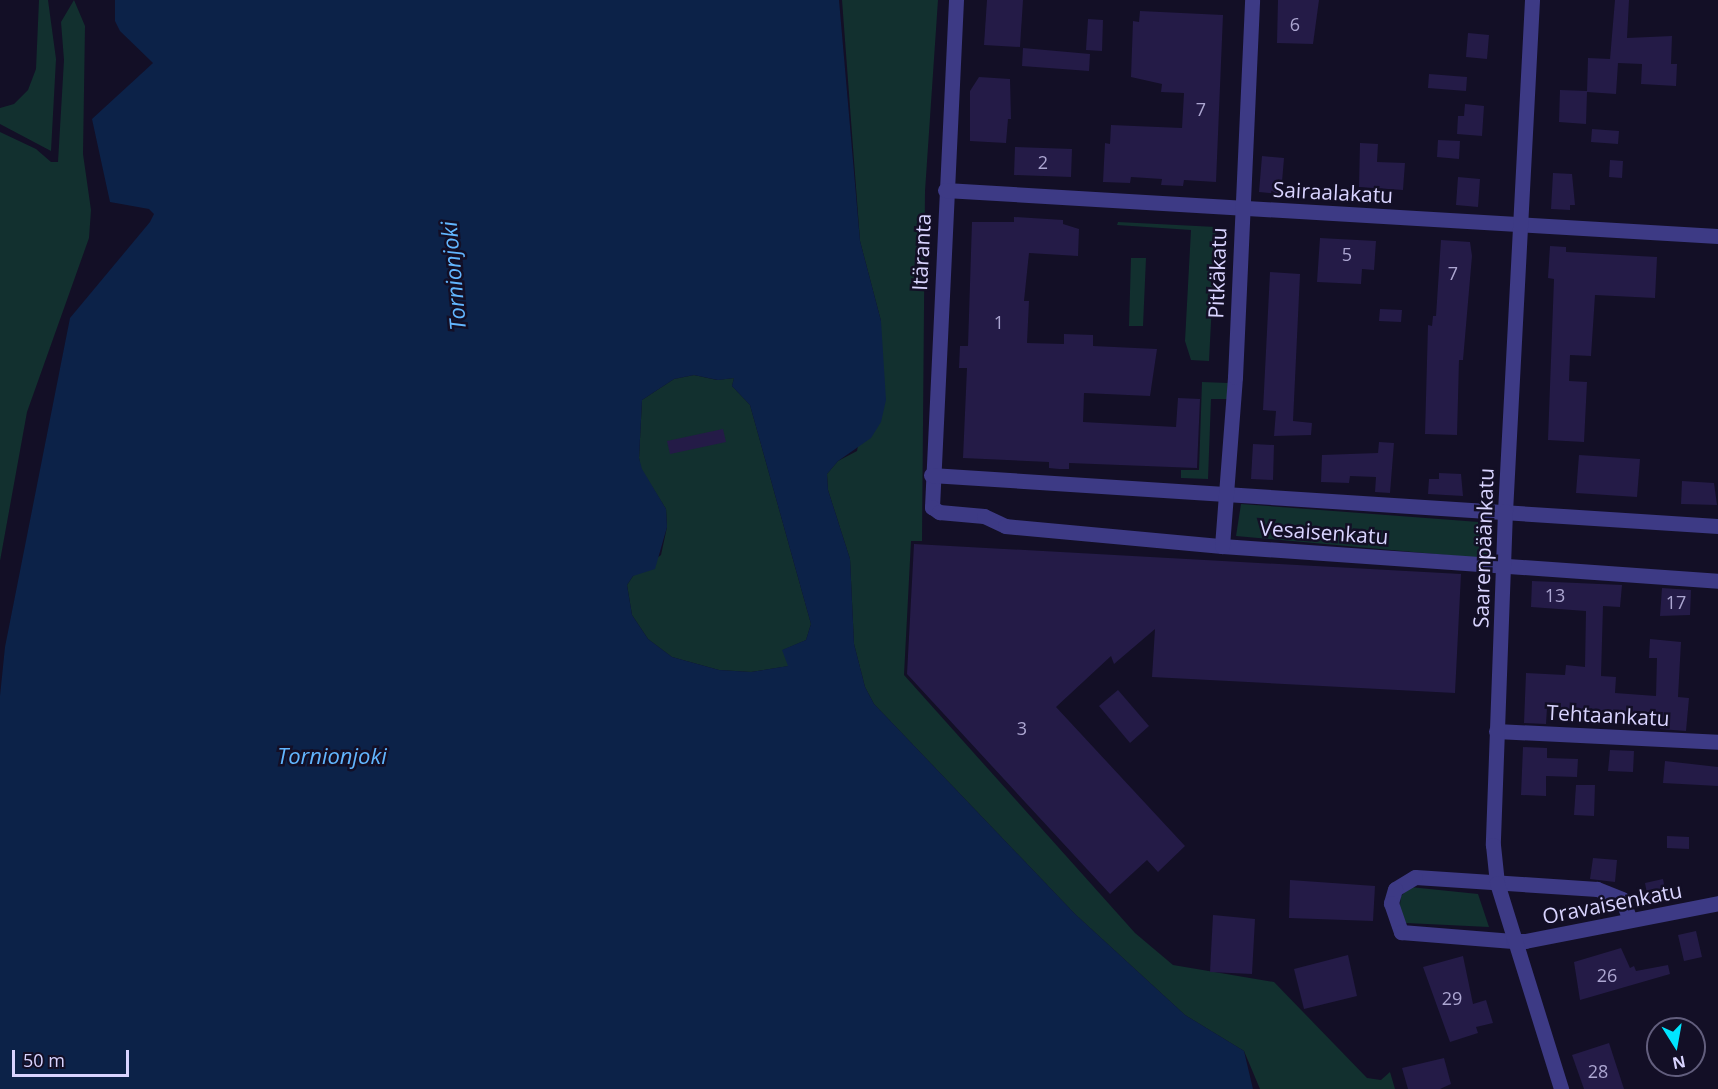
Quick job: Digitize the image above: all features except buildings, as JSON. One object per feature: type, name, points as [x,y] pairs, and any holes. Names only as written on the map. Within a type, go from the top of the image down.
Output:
[{"type":"street","name":"Itäranta","points":[[932,507],[931,475],[956,0]]},
{"type":"street","name":"Pitkäkatu","points":[[1222,546],[1227,494],[1252,0]]},
{"type":"street","name":"Saarenpäänkatu","points":[[1532,0],[1505,511],[1493,845],[1497,883],[1513,941],[1561,1089]]},
{"type":"street","name":"Sairaalakatu","points":[[945,190],[1718,236]]},
{"type":"street","name":"Vesaisenkatu","points":[[931,475],[1483,513],[1505,511],[1718,525]]},
{"type":"street","name":"Vesaisenkatu","points":[[932,507],[939,512],[984,516],[1005,526],[1222,546],[1718,581]]},
{"type":"street","name":"Tehtaankatu","points":[[1496,731],[1718,742]]},
{"type":"street","name":"Oravaisenkatu","points":[[1497,883],[1408,880],[1395,889],[1391,903],[1395,920],[1401,932],[1513,941],[1718,903]]},
{"type":"street","points":[[1497,883],[1607,890],[1622,899],[1630,920]]},
{"type":"green space","points":[[39,0],[48,0],[56,59],[51,151],[0,124],[0,108],[14,104],[28,90],[36,69]]},
{"type":"green space","points":[[74,0],[85,26],[83,154],[91,210],[89,238],[27,412],[0,561],[0,132],[36,149],[51,162],[58,162],[64,60],[61,22]]},
{"type":"green space","points":[[842,0],[938,0],[925,191],[922,541],[911,541],[904,675],[1135,933],[1173,965],[1274,982],[1367,1078],[1381,1080],[1390,1072],[1395,1089],[1260,1089],[1244,1051],[1185,1015],[1075,914],[874,704],[865,687],[854,644],[850,559],[828,490],[827,474],[838,461],[857,451],[881,321],[860,241]]},
{"type":"green space","points":[[1118,222],[1216,227],[1209,361],[1191,360],[1185,341],[1191,230],[1117,225]]},
{"type":"green space","points":[[1131,258],[1146,258],[1143,326],[1129,326]]},
{"type":"green space","points":[[694,375],[717,380],[734,378],[732,386],[750,405],[811,624],[806,640],[783,650],[789,666],[751,672],[719,670],[672,657],[648,639],[632,615],[627,585],[633,576],[661,555],[667,527],[666,509],[641,469],[639,458],[642,400],[674,379]]},
{"type":"green space","points":[[1202,382],[1228,383],[1227,399],[1211,399],[1208,479],[1181,478],[1181,470],[1199,470]]},
{"type":"green space","points":[[1241,504],[1492,523],[1490,559],[1236,536]]},
{"type":"green space","points":[[1410,887],[1478,894],[1489,927],[1406,923],[1399,913],[1401,896]]},
{"type":"water","name":"Tornionjoki","points":[[115,0],[839,0],[860,241],[881,321],[886,400],[881,422],[871,438],[838,461],[827,474],[828,490],[850,559],[854,644],[865,687],[874,704],[1075,914],[1185,1015],[1244,1051],[1253,1089],[0,1089],[0,696],[5,647],[70,318],[150,222],[154,214],[149,209],[110,202],[92,119],[153,63],[120,31],[115,21]],"holes":[[[694,375],[718,380],[734,378],[732,386],[750,405],[811,624],[806,640],[782,650],[788,666],[751,672],[719,670],[672,657],[648,639],[632,615],[627,585],[633,576],[655,569],[667,527],[666,509],[642,469],[639,458],[642,400],[674,379]]]}]
